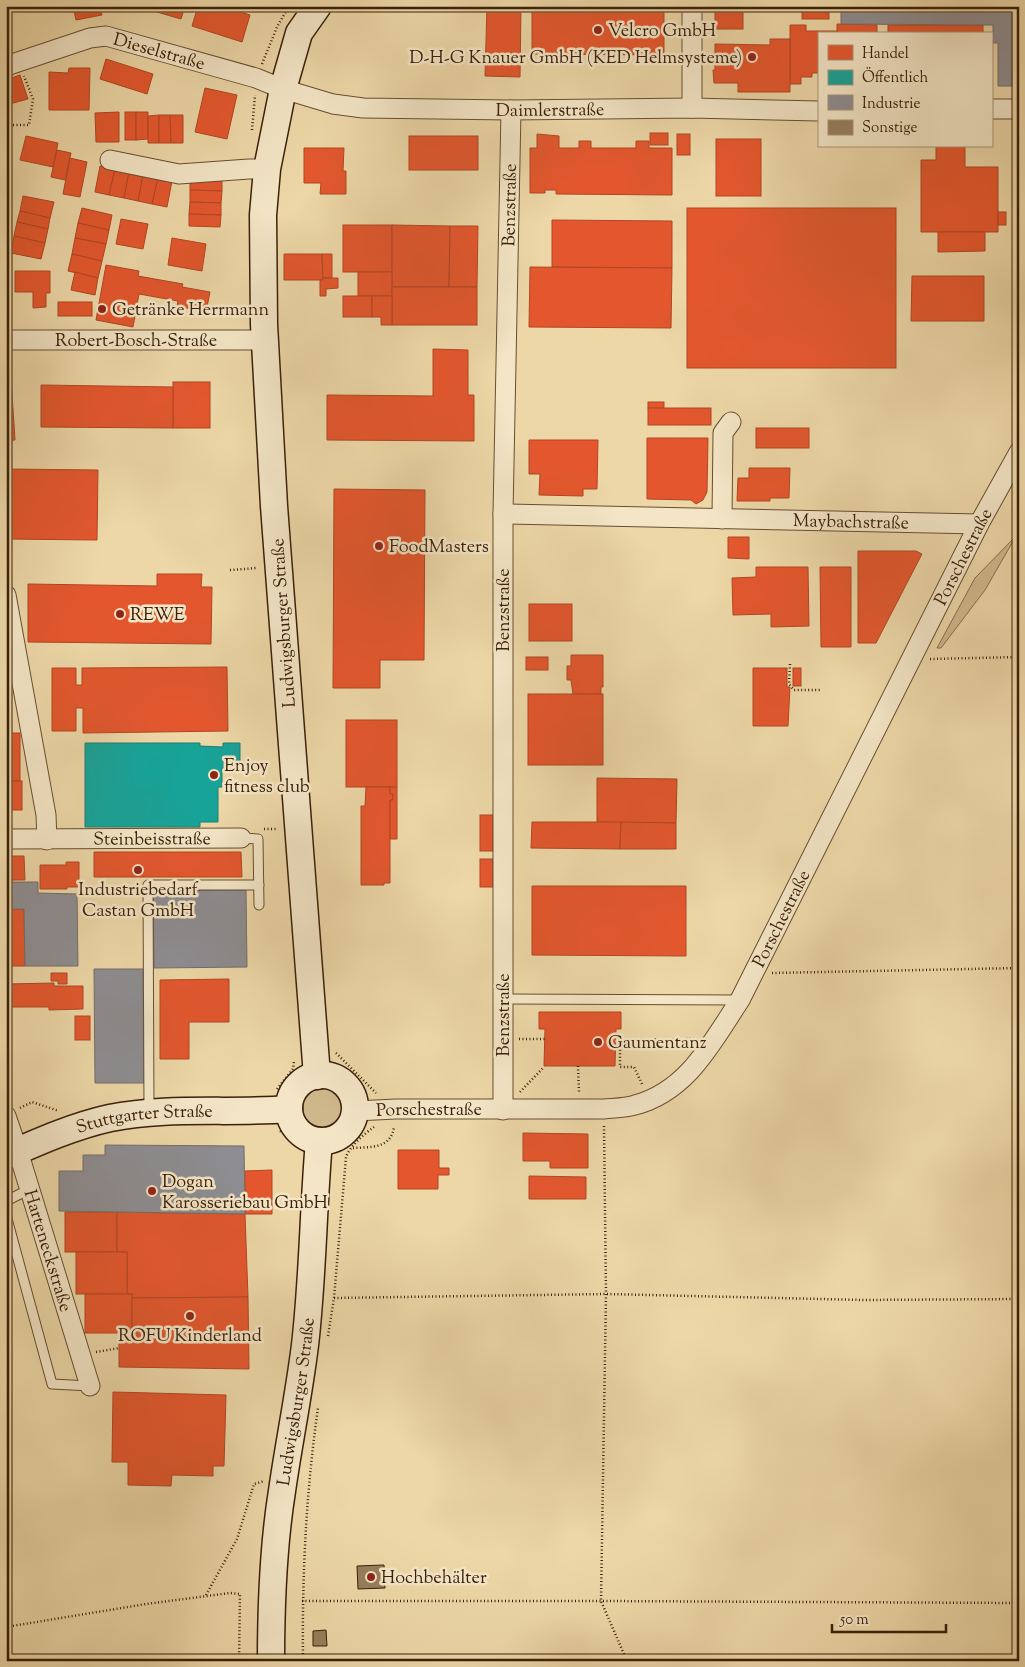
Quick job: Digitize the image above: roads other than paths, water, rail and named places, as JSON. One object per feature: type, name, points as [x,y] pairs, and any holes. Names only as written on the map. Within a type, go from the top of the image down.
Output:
[{"type":"main road","name":"Ludwigsburger Straße","points":[[309,1062],[274,506],[265,340],[263,215],[267,169],[283,89],[299,33],[318,6]]},
{"type":"main road","points":[[309,1062],[345,1085],[366,1110],[344,1133],[334,1139],[308,1145],[308,1137],[296,1127],[277,1105],[307,1079],[309,1062]]},
{"type":"main road","name":"Stuttgarter Straße","points":[[12,1153],[83,1125],[112,1118],[149,1113],[277,1105]]},
{"type":"main road","name":"Ludwigsburger Straße","points":[[270,1661],[276,1538],[305,1347],[311,1294],[308,1145]]},
{"type":"street","points":[[692,6],[692,108]]},
{"type":"street","name":"Dieselstraße","points":[[13,64],[90,38],[106,36],[256,78],[283,89]]},
{"type":"street","name":"Daimlerstraße","points":[[283,89],[333,104],[363,108],[511,110],[692,108],[818,111]]},
{"type":"street","points":[[992,109],[1019,109]]},
{"type":"street","name":"Benzstraße","points":[[503,1110],[503,514],[511,110]]},
{"type":"street","points":[[110,160],[179,174],[267,169]]},
{"type":"street","name":"Robert-Bosch-Straße","points":[[6,340],[265,340]]},
{"type":"street","points":[[722,519],[723,433],[731,422]]},
{"type":"street","name":"Porschestraße","points":[[366,1110],[604,1110],[635,1105],[662,1094],[702,1059],[740,1000],[755,972],[979,524],[1019,452]]},
{"type":"street","name":"Maybachstraße","points":[[503,514],[979,524]]},
{"type":"street","points":[[6,595],[46,815],[47,840]]},
{"type":"street","name":"Steinbeisstraße","points":[[6,839],[250,838]]},
{"type":"street","name":"Harteneckstraße","points":[[6,1116],[12,1153],[30,1189],[90,1386]]},
{"type":"lane","points":[[250,838],[259,885],[260,905]]},
{"type":"lane","points":[[149,1113],[148,885],[259,885]]},
{"type":"lane","points":[[503,999],[740,1000]]},
{"type":"lane","points":[[6,1200],[30,1189]]},
{"type":"lane","points":[[6,1215],[52,1384],[90,1386]]},
{"type":"place","name":"Velcro GmbH","points":[[598,30]]},
{"type":"place","name":"D-H-G Knauer GmbH (KED Helmsysteme)","points":[[752,57]]},
{"type":"place","name":"Getränke Herrmann","points":[[102,309]]},
{"type":"place","name":"FoodMasters","points":[[379,546]]},
{"type":"place","name":"REWE","points":[[120,614]]},
{"type":"place","name":"Enjoy fitness club","points":[[214,775]]},
{"type":"place","name":"Industriebedarf Castan GmbH","points":[[138,870]]},
{"type":"place","name":"Gaumentanz","points":[[598,1042]]},
{"type":"place","name":"Dogan Karosseriebau GmbH","points":[[152,1191]]},
{"type":"place","name":"ROFU Kinderland","points":[[190,1316]]},
{"type":"place","name":"Hochbehälter","points":[[371,1577]]}]
